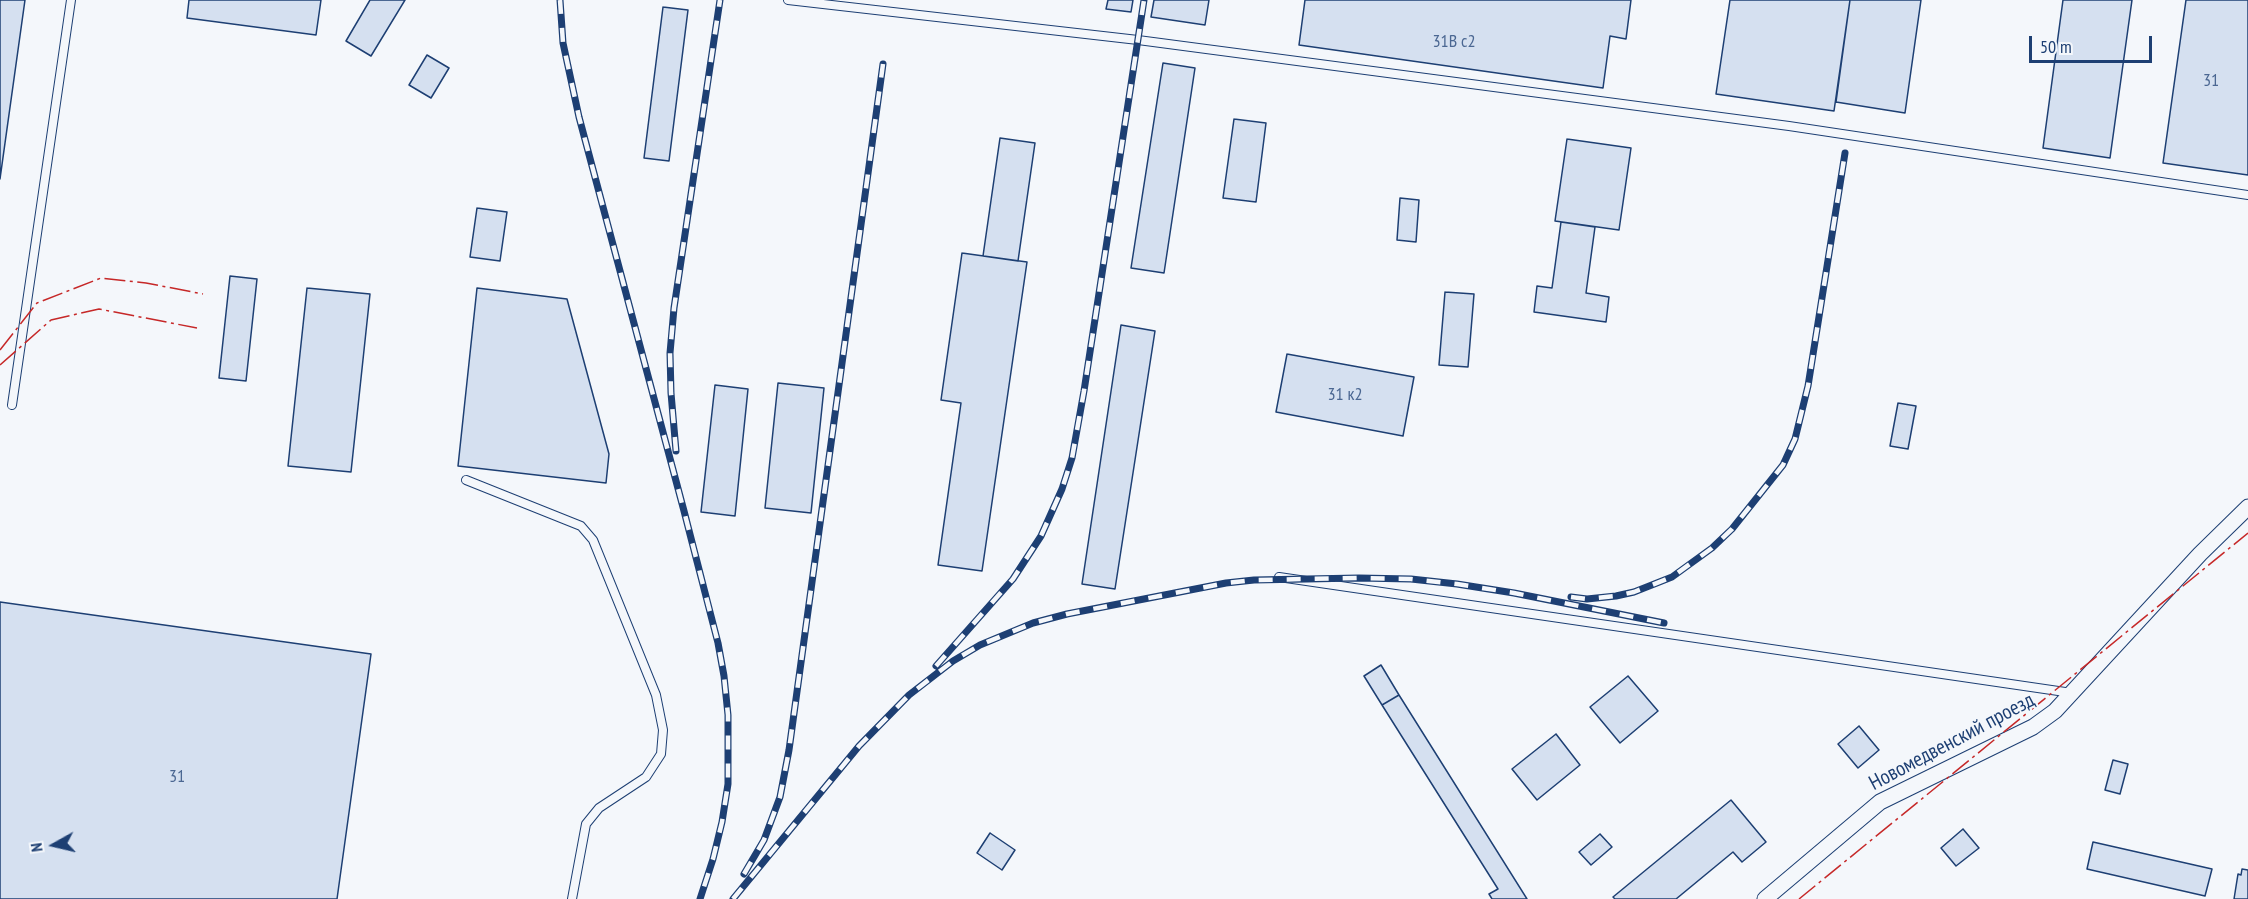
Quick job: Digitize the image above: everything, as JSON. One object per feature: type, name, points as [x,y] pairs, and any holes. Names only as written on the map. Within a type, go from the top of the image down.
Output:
[{"type":"street","name":"Новомедвенский проезд","points":[[1765,899],[1880,802],[2033,727],[2055,711],[2200,554],[2248,507]]},
{"type":"lane","points":[[12,405],[71,0]]},
{"type":"lane","points":[[788,0],[1149,41],[1789,126],[2248,195]]},
{"type":"lane","points":[[466,480],[581,526],[593,540],[656,695],[663,730],[661,754],[646,777],[599,808],[586,825],[572,899]]},
{"type":"lane","points":[[1279,577],[2073,693]]},
{"type":"building","points":[[0,0],[25,0],[0,179]]},
{"type":"building","points":[[189,0],[321,0],[316,35],[187,18]]},
{"type":"building","points":[[370,0],[405,0],[371,56],[346,41]]},
{"type":"building","points":[[1108,0],[1133,0],[1131,12],[1106,9]]},
{"type":"building","points":[[1154,0],[1209,0],[1205,25],[1151,17]]},
{"type":"building","points":[[1305,0],[1631,0],[1626,39],[1610,36],[1603,88],[1299,45]]},
{"type":"building","points":[[1730,0],[1850,0],[1834,111],[1716,94]]},
{"type":"building","points":[[1850,0],[1921,0],[1905,113],[1836,102]]},
{"type":"building","points":[[2063,0],[2132,0],[2110,158],[2043,148]]},
{"type":"building","points":[[2186,0],[2248,0],[2248,175],[2163,163]]},
{"type":"building","points":[[663,7],[688,10],[669,161],[644,158]]},
{"type":"building","points":[[427,55],[449,68],[431,98],[409,85]]},
{"type":"building","points":[[1163,63],[1195,68],[1164,273],[1131,268]]},
{"type":"building","points":[[1234,119],[1266,123],[1256,202],[1223,198]]},
{"type":"building","points":[[1000,138],[1035,143],[1018,261],[983,256]]},
{"type":"building","points":[[1567,139],[1631,148],[1619,230],[1555,221]]},
{"type":"building","points":[[1400,198],[1419,200],[1416,242],[1397,240]]},
{"type":"building","points":[[477,208],[507,212],[500,261],[470,257]]},
{"type":"building","points":[[1561,222],[1595,227],[1586,293],[1609,297],[1606,322],[1534,312],[1537,286],[1552,288]]},
{"type":"building","points":[[962,253],[1027,262],[982,571],[938,565],[961,403],[941,400]]},
{"type":"building","points":[[230,276],[257,279],[246,381],[219,378]]},
{"type":"building","points":[[307,288],[370,294],[351,472],[288,466]]},
{"type":"building","points":[[477,288],[567,299],[609,454],[606,483],[458,466]]},
{"type":"building","points":[[1445,292],[1474,294],[1468,367],[1439,365]]},
{"type":"building","points":[[1121,325],[1155,331],[1115,589],[1082,584]]},
{"type":"building","points":[[1287,354],[1414,377],[1403,436],[1276,412]]},
{"type":"building","points":[[778,383],[824,388],[811,513],[765,508]]},
{"type":"building","points":[[715,385],[748,389],[735,516],[701,512]]},
{"type":"building","points":[[1898,403],[1916,406],[1908,449],[1890,446]]},
{"type":"building","points":[[0,602],[371,654],[337,899],[0,899]]},
{"type":"building","points":[[1381,665],[1399,695],[1382,705],[1364,676]]},
{"type":"building","points":[[1628,676],[1658,711],[1620,743],[1590,707]]},
{"type":"building","points":[[1399,695],[1527,899],[1492,899],[1489,894],[1498,889],[1382,705]]},
{"type":"building","points":[[1859,726],[1879,750],[1858,768],[1838,744]]},
{"type":"building","points":[[1556,734],[1580,765],[1537,800],[1512,769]]},
{"type":"building","points":[[2113,760],[2128,764],[2120,794],[2105,790]]},
{"type":"building","points":[[1731,800],[1766,842],[1742,862],[1733,852],[1676,899],[1615,899],[1613,897]]},
{"type":"building","points":[[1963,829],[1979,848],[1956,866],[1941,848]]},
{"type":"building","points":[[990,833],[1015,850],[1002,870],[977,853]]},
{"type":"building","points":[[1600,834],[1612,847],[1591,865],[1579,852]]},
{"type":"building","points":[[2093,842],[2212,869],[2205,896],[2087,869]]},
{"type":"building","points":[[2242,869],[2248,870],[2248,899],[2234,899],[2238,874],[2241,875]]},
{"type":"railway","points":[[560,0],[563,43],[579,117],[684,511],[718,643],[724,676],[728,715],[728,784],[713,859],[700,899]]},
{"type":"railway","points":[[676,451],[670,353],[674,308],[720,0]]},
{"type":"railway","points":[[936,666],[1013,579],[1041,536],[1062,489],[1072,458],[1144,0]]},
{"type":"railway","points":[[744,874],[764,840],[780,797],[789,750],[883,64]]},
{"type":"railway","points":[[1571,597],[1587,599],[1616,596],[1634,592],[1672,577],[1712,548],[1732,529],[1783,465],[1795,439],[1808,386],[1845,153]]},
{"type":"railway","points":[[733,899],[859,746],[909,695],[953,661],[980,645],[1033,623],[1067,614],[1226,583],[1254,580],[1359,578],[1411,579],[1457,584],[1664,623]]},
{"type":"power","points":[[0,350],[37,303],[101,278],[146,283],[203,294]]},
{"type":"power","points":[[0,365],[51,320],[99,309],[197,328]]},
{"type":"power","points":[[1799,899],[2248,533]]}]
